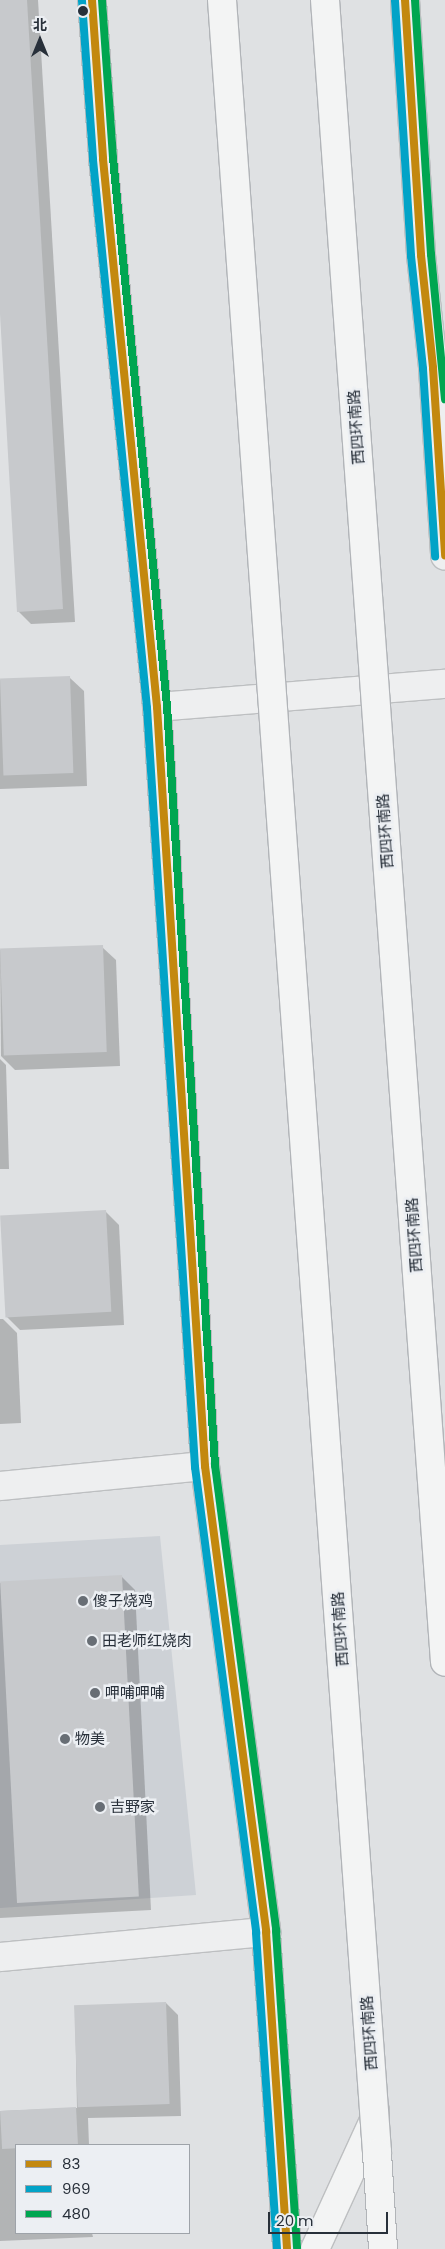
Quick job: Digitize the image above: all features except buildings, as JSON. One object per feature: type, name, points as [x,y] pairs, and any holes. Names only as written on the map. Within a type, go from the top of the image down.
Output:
[{"type":"main road","name":"西四环南路","points":[[222,0],[375,2118],[315,2249]]},
{"type":"main road","name":"西四环南路","points":[[222,0],[378,2153],[382,2249]]},
{"type":"main road","name":"西四环南路","points":[[325,0],[445,1651]]},
{"type":"main road","name":"西四环南路","points":[[325,0],[445,1662]]},
{"type":"street","points":[[92,0],[104,168],[157,707],[205,1466],[266,1932],[287,2249]]},
{"type":"street","points":[[405,0],[421,255],[433,368],[445,556]]},
{"type":"street","points":[[157,707],[272,696],[445,684]]},
{"type":"street","points":[[0,1486],[205,1466]]},
{"type":"street","points":[[0,1956],[266,1932]]},
{"type":"shaded area","name":"物美","points":[[160,1536],[196,1895],[0,1908],[0,1545]]},
{"type":"transit line","name":"83","points":[[92,0],[103,159],[157,707],[205,1466],[266,1932],[287,2249]]},
{"type":"transit line","name":"480","points":[[102,0],[113,158],[167,706],[215,1465],[276,1931],[297,2248]]},
{"type":"transit line","name":"83","points":[[405,0],[421,255],[433,368],[445,556]]},
{"type":"transit line","name":"480","points":[[415,0],[431,254],[445,399]]},
{"type":"transit line","name":"969","points":[[82,1],[93,160],[147,708],[195,1467],[256,1933],[277,2249]]},
{"type":"transit line","name":"969","points":[[395,1],[411,256],[423,369],[435,557]]},
{"type":"place","name":"傻子烧鸡","points":[[83,1601]]},
{"type":"place","name":"田老师红烧肉","points":[[92,1641]]},
{"type":"place","name":"呷哺呷哺","points":[[95,1693]]},
{"type":"place","name":"物美","points":[[65,1739]]},
{"type":"place","name":"吉野家","points":[[100,1807]]}]
